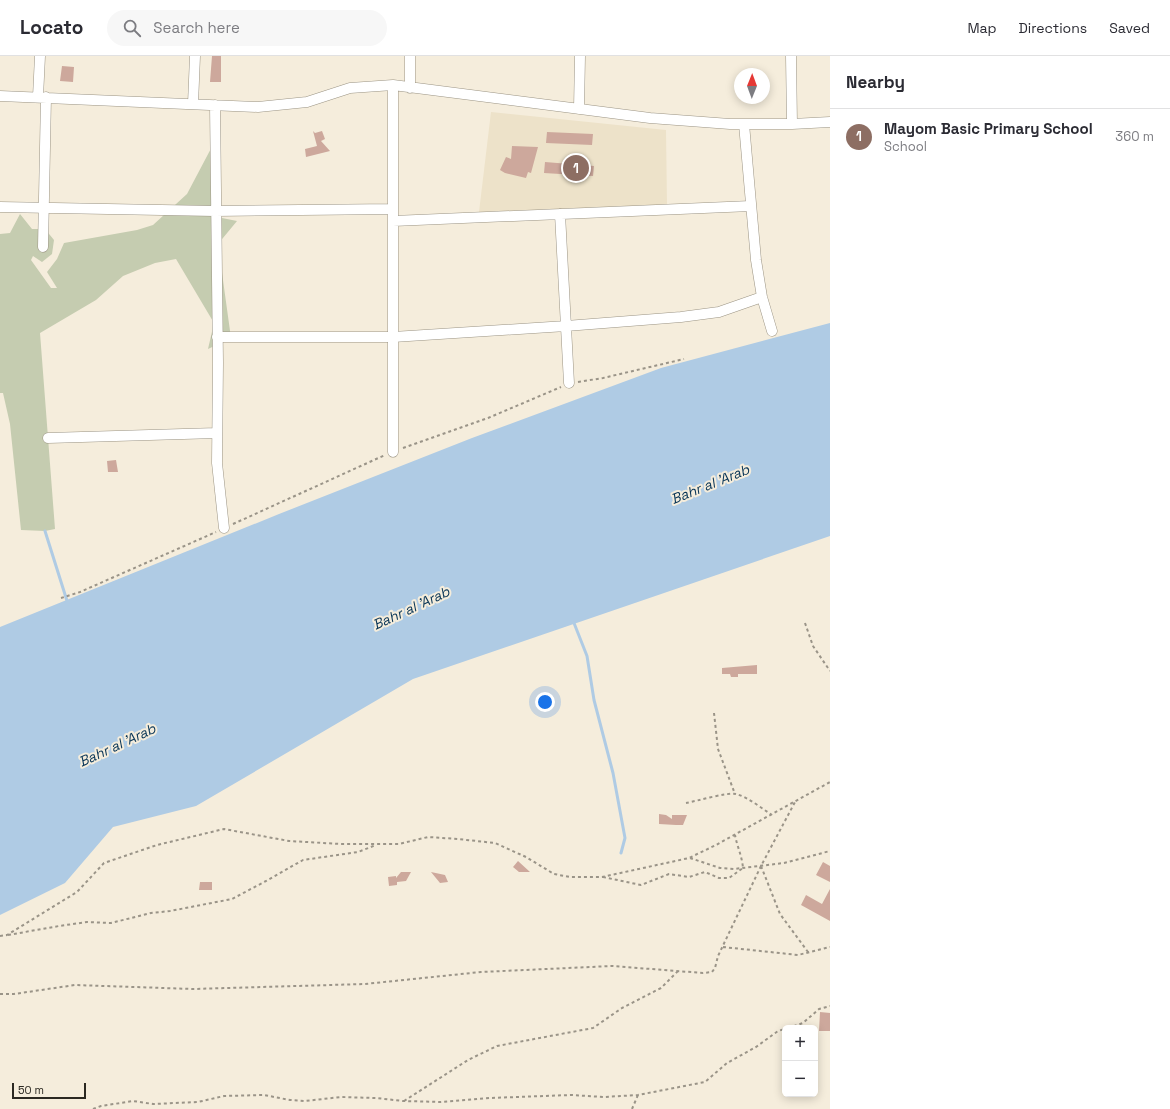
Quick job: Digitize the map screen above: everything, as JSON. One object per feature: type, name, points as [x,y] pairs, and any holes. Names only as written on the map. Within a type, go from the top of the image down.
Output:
[{"type":"street","points":[[40,56],[44,209],[43,247]]},
{"type":"street","points":[[192,104],[195,56]]},
{"type":"street","points":[[410,56],[410,88]]},
{"type":"street","points":[[579,109],[580,56]]},
{"type":"street","points":[[791,56],[792,124]]},
{"type":"street","points":[[0,96],[258,107],[307,102],[350,88],[393,86],[650,118],[744,124],[830,122]]},
{"type":"street","points":[[393,86],[393,452]]},
{"type":"street","points":[[215,105],[217,463],[224,528]]},
{"type":"street","points":[[744,124],[756,260],[762,297],[772,331]]},
{"type":"street","points":[[393,221],[751,206]]},
{"type":"street","points":[[0,207],[215,211],[392,209]]},
{"type":"street","points":[[560,214],[569,383]]},
{"type":"street","points":[[217,337],[393,337],[566,326],[681,317],[719,312],[762,297]]},
{"type":"street","points":[[48,438],[217,433]]},
{"type":"path","points":[[61,598],[88,588],[393,452],[488,418],[569,383],[603,378],[684,358]]},
{"type":"path","points":[[805,623],[813,646],[830,670]]},
{"type":"path","points":[[714,712],[718,749],[735,794]]},
{"type":"path","points":[[7,935],[77,892],[104,863],[158,845],[224,829],[289,841],[341,844],[399,844],[428,837],[458,839],[495,844],[526,857],[554,874],[570,877],[602,877],[689,858],[735,835],[830,782]]},
{"type":"path","points":[[686,803],[711,797],[735,794],[749,800],[772,815]]},
{"type":"path","points":[[0,994],[14,994],[75,985],[193,989],[364,984],[481,972],[612,966],[712,972],[715,968],[722,947],[761,866],[795,802]]},
{"type":"path","points":[[735,835],[738,850],[742,858],[743,868]]},
{"type":"path","points":[[0,936],[87,922],[111,924],[151,913],[170,911],[232,899],[304,860],[358,852],[378,844]]},
{"type":"path","points":[[689,858],[720,868],[734,869],[784,863],[830,852]]},
{"type":"path","points":[[761,866],[780,914],[808,952]]},
{"type":"path","points":[[602,877],[641,886],[669,874],[689,877],[705,872],[719,878],[729,878],[743,868]]},
{"type":"path","points":[[722,947],[798,955],[830,947]]},
{"type":"path","points":[[403,1102],[468,1060],[497,1046],[593,1028],[622,1008],[661,988],[678,971]]},
{"type":"path","points":[[796,1025],[803,1023],[819,1009],[830,1006]]},
{"type":"path","points":[[93,1109],[101,1106],[133,1101],[153,1104],[198,1102],[224,1096],[264,1095],[297,1100],[341,1097],[376,1098],[403,1102],[441,1102],[490,1098],[571,1095],[604,1097],[638,1095],[705,1082],[727,1063],[756,1047],[782,1030]]},
{"type":"path","points":[[632,1109],[638,1095]]},
{"type":"shaded area","points":[[491,112],[666,130],[667,205],[479,212]]},
{"type":"green space","points":[[216,139],[221,181],[217,217],[237,221],[218,244],[231,338],[208,349],[214,323],[176,259],[155,263],[123,276],[96,300],[40,333],[55,529],[45,531],[21,530],[10,424],[3,393],[0,393],[0,234],[10,233],[20,214],[32,229],[45,229],[54,240],[52,254],[42,262],[33,256],[31,260],[51,288],[57,288],[47,272],[57,259],[64,243],[137,230],[153,225],[187,194]]},
{"type":"water","name":"Bahr al 'Arab","points":[[830,323],[830,536],[413,679],[196,806],[113,827],[65,883],[0,915],[0,627],[472,438],[661,368]]},
{"type":"building","points":[[212,56],[221,56],[221,82],[210,82]]},
{"type":"building","points":[[62,66],[74,67],[73,82],[60,81]]},
{"type":"building","points":[[313,131],[315,133],[322,131],[325,139],[321,141],[330,151],[306,157],[305,149],[317,146]]},
{"type":"building","points":[[547,132],[593,134],[592,145],[546,143]]},
{"type":"building","points":[[512,146],[538,147],[531,173],[528,172],[526,178],[505,173],[500,170],[506,157],[511,159]]},
{"type":"building","points":[[545,162],[594,166],[593,176],[544,173]]},
{"type":"building","points":[[116,460],[118,472],[108,472],[107,461]]},
{"type":"building","points":[[757,665],[757,674],[738,674],[738,677],[731,677],[730,674],[722,674],[722,668]]},
{"type":"building","points":[[659,814],[666,815],[672,819],[672,815],[687,815],[683,825],[676,825],[659,824]]},
{"type":"building","points":[[518,861],[530,872],[519,872],[513,867]]},
{"type":"building","points":[[823,862],[830,866],[830,882],[816,875]]},
{"type":"building","points":[[401,872],[411,872],[406,881],[397,882],[397,885],[389,886],[388,877],[396,876],[396,878]]},
{"type":"building","points":[[431,872],[445,875],[448,882],[440,883]]},
{"type":"building","points":[[200,882],[212,882],[212,890],[199,890]]},
{"type":"building","points":[[830,889],[830,921],[801,905],[806,895],[822,904]]},
{"type":"building","points":[[820,1012],[830,1013],[830,1031],[819,1031]]},
{"type":"waterway","points":[[45,531],[68,604]]},
{"type":"waterway","points":[[574,623],[587,656],[594,700],[613,773],[625,838],[621,853]]},
{"type":"place","name":"Mayom Basic Primary School","points":[[576,168]]}]
